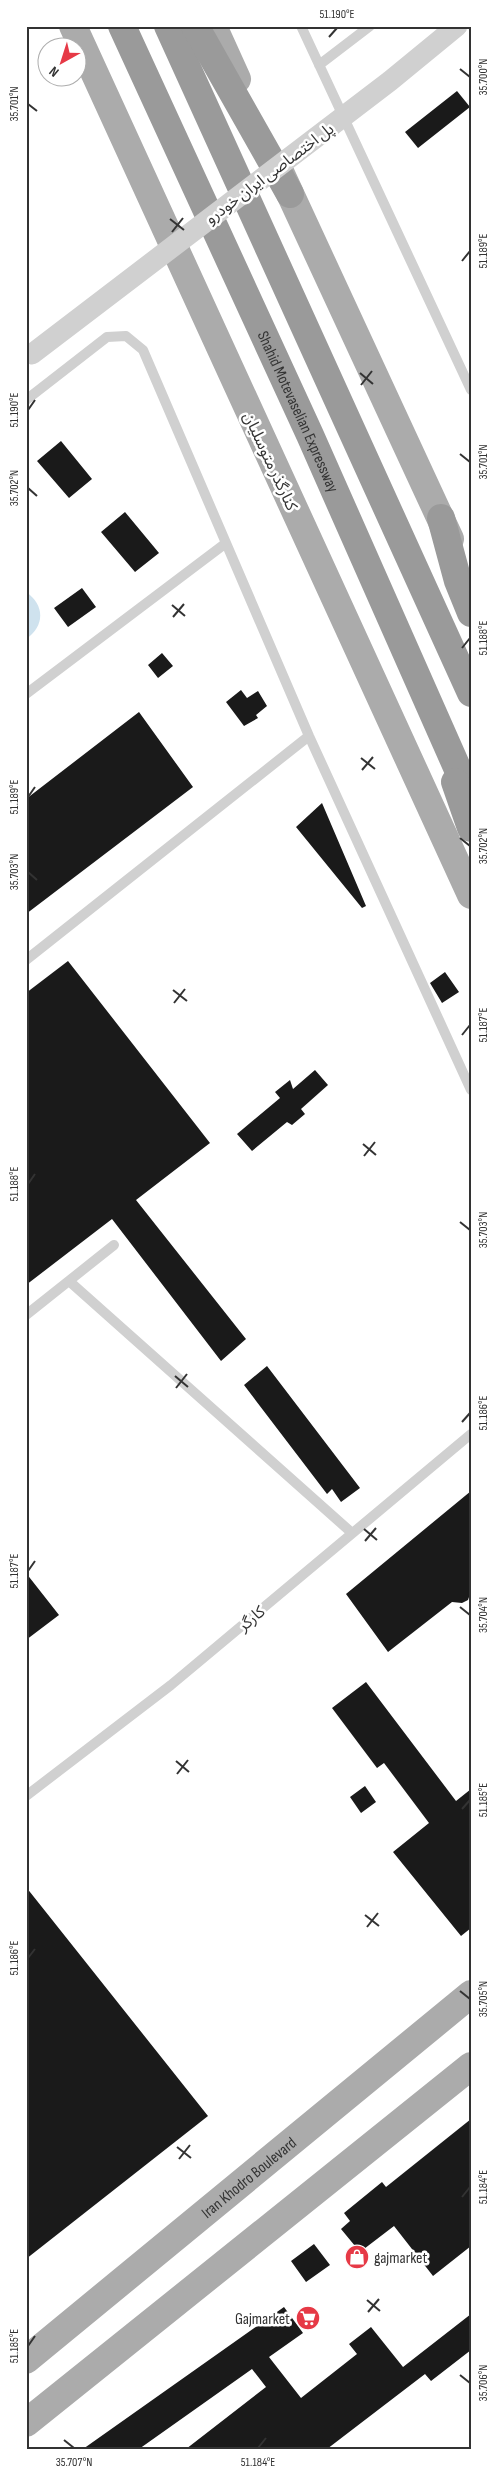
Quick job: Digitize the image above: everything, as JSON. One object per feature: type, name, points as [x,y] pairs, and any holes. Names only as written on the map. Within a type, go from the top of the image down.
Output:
[{"type":"highway","name":"Shahid Motevaselian Expressway","points":[[122,26],[310,435],[471,799]]},
{"type":"highway","points":[[168,26],[471,693]]},
{"type":"highway","points":[[195,26],[290,194]]},
{"type":"highway","points":[[441,518],[458,581],[471,613]]},
{"type":"highway","points":[[424,694],[471,828]]},
{"type":"main road","name":"کنارگذر متوسلیان","points":[[72,26],[471,895]]},
{"type":"main road","points":[[213,26],[471,584]]},
{"type":"main road","name":"Iran Khodro Boulevard","points":[[26,2360],[471,1994]]},
{"type":"main road","points":[[26,2424],[471,2066]]},
{"type":"street","name":"پل اختصاصی ایران خودرو","points":[[32,354],[382,87],[457,26]]},
{"type":"lane","points":[[301,26],[471,390]]},
{"type":"lane","points":[[319,65],[370,26]]},
{"type":"lane","points":[[26,400],[107,337],[126,336],[143,350],[309,736],[471,1090]]},
{"type":"lane","points":[[26,694],[226,542]]},
{"type":"lane","points":[[26,960],[309,736]]},
{"type":"lane","points":[[26,1315],[114,1245]]},
{"type":"lane","points":[[69,1282],[352,1533]]},
{"type":"lane","name":"کارگر","points":[[26,1796],[171,1685],[471,1434]]},
{"type":"water","points":[[26,592],[37,603],[40,616],[37,628],[26,639]]},
{"type":"building","points":[[457,91],[470,107],[418,148],[405,132]]},
{"type":"building","points":[[61,441],[92,479],[69,498],[37,461]]},
{"type":"building","points":[[125,512],[159,553],[135,572],[101,532]]},
{"type":"building","points":[[82,588],[96,607],[68,627],[54,608]]},
{"type":"building","points":[[162,653],[173,666],[158,678],[148,665]]},
{"type":"building","points":[[241,690],[247,698],[258,691],[267,706],[256,715],[258,718],[244,726],[226,702]]},
{"type":"building","points":[[139,712],[193,787],[26,914],[26,799]]},
{"type":"building","points":[[322,803],[366,906],[362,908],[296,827]]},
{"type":"building","points":[[68,961],[210,1143],[136,1200],[246,1339],[221,1361],[112,1219],[26,1285],[26,993]]},
{"type":"building","points":[[445,972],[459,992],[442,1003],[430,983]]},
{"type":"building","points":[[315,1070],[328,1085],[301,1109],[305,1114],[292,1125],[287,1122],[252,1151],[237,1134],[280,1098],[275,1092],[290,1080],[293,1089]]},
{"type":"building","points":[[267,1366],[360,1488],[341,1502],[332,1489],[327,1494],[244,1385]]},
{"type":"building","points":[[471,1491],[471,1591],[468,1600],[462,1603],[452,1602],[388,1652],[346,1594]]},
{"type":"building","points":[[26,1573],[59,1615],[26,1640]]},
{"type":"building","points":[[366,1682],[456,1801],[471,1789],[471,1928],[461,1936],[393,1852],[429,1823],[384,1763],[377,1768],[332,1708]]},
{"type":"building","points":[[365,1786],[376,1802],[361,1813],[350,1797]]},
{"type":"building","points":[[26,1887],[208,2116],[26,2259]]},
{"type":"building","points":[[471,2119],[471,2246],[433,2276],[394,2226],[360,2252],[341,2229],[350,2221],[344,2213],[382,2182],[386,2187]]},
{"type":"building","points":[[314,2244],[330,2265],[306,2282],[291,2261]]},
{"type":"building","points":[[284,2307],[303,2333],[269,2357],[301,2398],[357,2354],[349,2344],[371,2327],[403,2367],[471,2314],[471,2350],[431,2381],[425,2374],[327,2449],[186,2449],[266,2387],[252,2369],[139,2449],[83,2449]]},
{"type":"place","name":"gajmarket","points":[[357,2257]]},
{"type":"place","name":"Gajmarket","points":[[308,2318]]}]
